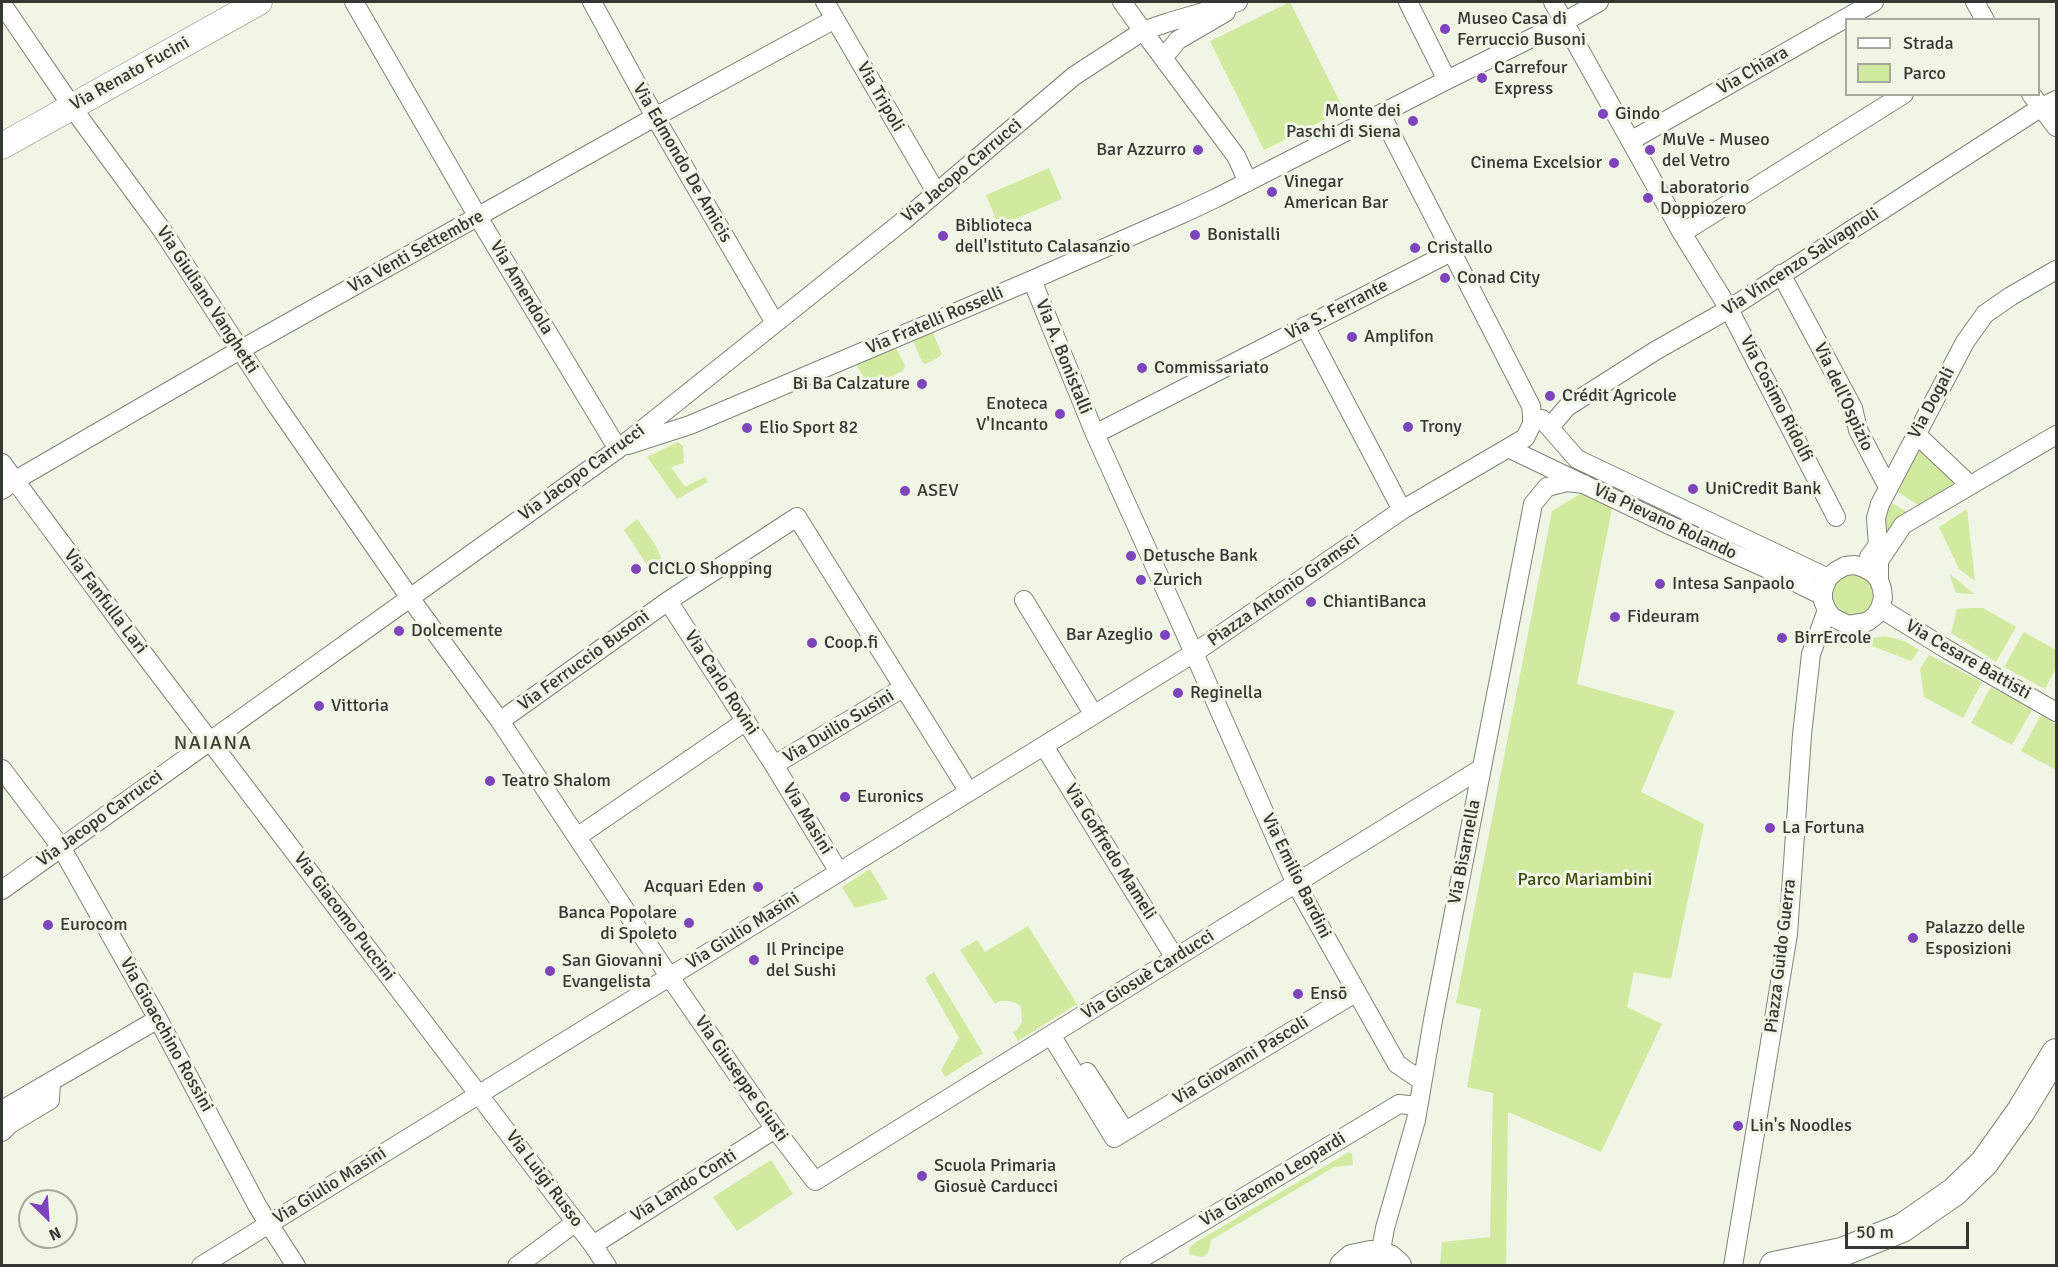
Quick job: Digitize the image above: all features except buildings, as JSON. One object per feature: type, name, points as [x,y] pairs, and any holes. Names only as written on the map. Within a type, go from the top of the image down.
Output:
[{"type":"main road","name":"Via Renato Fucini","points":[[2,146],[259,2]]},
{"type":"main road","points":[[1774,1266],[1842,1252],[1902,1228],[1954,1192],[1984,1163],[2021,1111],[2056,1053]]},
{"type":"main road","points":[[1344,1266],[1361,1256],[1389,1261]]},
{"type":"street","name":"Via Amendola","points":[[354,2],[478,217],[618,449]]},
{"type":"street","name":"Via Edmondo De Amicis","points":[[592,2],[655,117],[775,323]]},
{"type":"street","name":"Via Tripoli","points":[[825,2],[936,192]]},
{"type":"street","points":[[1122,2],[1236,156],[1248,182]]},
{"type":"street","name":"Via Jacopo Carrucci","points":[[2,890],[618,449],[903,221],[1074,76],[1143,31],[1238,2]]},
{"type":"street","points":[[1164,57],[1178,40],[1246,2]]},
{"type":"street","points":[[1408,2],[1447,80]]},
{"type":"street","name":"Via Cosimo Ridolfi","points":[[1552,2],[1632,140],[1682,233],[1729,309],[1836,516]]},
{"type":"street","name":"Via Fratelli Rosselli","points":[[618,449],[690,425],[1032,280],[1216,198],[1564,22],[1599,2]]},
{"type":"street","name":"Via Chiara","points":[[1846,18],[1874,2]]},
{"type":"street","points":[[1975,2],[1983,18]]},
{"type":"street","name":"Via Giuliano Vanghetti","points":[[2,4],[72,107],[162,230],[240,351],[410,598]]},
{"type":"street","name":"Via Venti Settembre","points":[[8,485],[655,117],[835,19]]},
{"type":"street","name":"Via Chiara","points":[[1632,140],[1845,19]]},
{"type":"street","points":[[1682,233],[1901,96]]},
{"type":"street","points":[[2042,101],[2056,128]]},
{"type":"street","name":"Via Vincenzo Salvagnoli","points":[[1550,427],[1567,407],[1655,351],[1729,309],[2042,101]]},
{"type":"street","name":"Via Pievano Rolando","points":[[1381,114],[1531,406],[1577,459],[1828,578]]},
{"type":"street","name":"Via S. Ferrante","points":[[1095,434],[1450,252]]},
{"type":"street","name":"Via Dogali","points":[[1855,565],[1875,552],[1878,545],[1876,518],[1888,488],[1965,342],[1986,314],[2011,296],[2056,270]]},
{"type":"street","name":"Via dell'Ospizio","points":[[1781,274],[1853,408],[1858,430],[1888,488]]},
{"type":"street","name":"Via A. Bonistalli","points":[[1032,280],[1095,434]]},
{"type":"street","points":[[1305,326],[1402,510],[1525,438],[1532,424],[1531,406]]},
{"type":"street","name":"Piazza Antonio Gramsci","points":[[1095,434],[1194,653],[1402,510]]},
{"type":"street","points":[[1916,434],[1970,485]]},
{"type":"street","points":[[1825,603],[1839,622],[1858,625],[1867,622],[1880,608],[1882,589],[1879,580],[1880,561],[1903,525],[2056,435]]},
{"type":"street","name":"Via Pievano Rolando","points":[[1508,448],[1667,524],[1777,573],[1825,603]]},
{"type":"street","name":"Via Fanfulla Lari","points":[[2,463],[8,485],[209,741]]},
{"type":"street","name":"Via Bisarnella","points":[[1389,1261],[1385,1228],[1416,1120],[1533,504],[1547,487],[1567,483],[1584,484]]},
{"type":"street","name":"Via Ferruccio Busoni","points":[[500,721],[668,601],[797,517],[903,688]]},
{"type":"street","points":[[1828,578],[1845,566],[1855,565],[1864,568],[1879,580]]},
{"type":"street","name":"Piazza Guido Guerra","points":[[1733,1266],[1788,934],[1802,735],[1811,654],[1825,603],[1828,578]]},
{"type":"street","name":"Via Ferruccio Busoni","points":[[410,598],[500,721],[669,976]]},
{"type":"street","points":[[1024,600],[1094,715]]},
{"type":"street","name":"Via Carlo Rovini","points":[[668,601],[774,765]]},
{"type":"street","name":"Via Cesare Battisti","points":[[1880,608],[2056,712]]},
{"type":"street","name":"Via Giulio Masini","points":[[201,1266],[1194,653]]},
{"type":"street","name":"Via Emilio Bardini","points":[[1194,653],[1296,884],[1397,1064],[1422,1080]]},
{"type":"street","points":[[903,688],[969,792]]},
{"type":"street","name":"Via Duilio Susini","points":[[774,765],[903,688]]},
{"type":"street","points":[[577,837],[746,721]]},
{"type":"street","name":"Via Giacomo Puccini","points":[[209,741],[478,1094]]},
{"type":"street","name":"Via Goffredo Mameli","points":[[1044,746],[1175,958]]},
{"type":"street","name":"Via Masini","points":[[774,765],[838,872]]},
{"type":"street","name":"Via Giosuè Carducci","points":[[815,1181],[1482,768]]},
{"type":"street","name":"Via Gioacchino Rossini","points":[[2,770],[61,847],[158,1019],[268,1224],[296,1266]]},
{"type":"street","name":"Via Giuseppe Giusti","points":[[669,976],[775,1129],[815,1181]]},
{"type":"street","name":"Via Giovanni Pascoli","points":[[1055,1033],[1114,1138],[1357,992]]},
{"type":"street","points":[[4,1119],[50,1100],[51,1081],[158,1019]]},
{"type":"street","name":"Via Luigi Russo","points":[[478,1094],[607,1266]]},
{"type":"street","name":"Via Giacomo Leopardi","points":[[1130,1266],[1400,1104],[1418,1106]]},
{"type":"street","name":"Via Lando Conti","points":[[593,1245],[775,1129]]},
{"type":"street","points":[[517,1266],[576,1222]]},
{"type":"green space","points":[[1290,2],[1344,110],[1264,150],[1210,41]]},
{"type":"green space","points":[[1049,168],[1062,199],[999,226],[986,195]]},
{"type":"green space","points":[[929,324],[942,354],[925,364],[909,332]]},
{"type":"green space","points":[[892,339],[905,366],[903,371],[869,386],[851,356]]},
{"type":"green space","points":[[678,442],[683,446],[684,463],[671,467],[685,487],[705,477],[708,482],[677,499],[647,457]]},
{"type":"green space","points":[[1919,448],[1957,481],[1920,506],[1898,492]]},
{"type":"green space","name":"Parco Mariambini","points":[[1585,491],[1613,504],[1577,684],[1675,711],[1641,792],[1704,824],[1671,979],[1634,972],[1627,1007],[1662,1024],[1601,1152],[1508,1112],[1506,1265],[1440,1266],[1442,1242],[1490,1237],[1493,1093],[1467,1087],[1481,1009],[1456,1003],[1552,511]]},
{"type":"green space","points":[[1892,503],[1907,512],[1874,557],[1885,532],[1886,514]]},
{"type":"green space","points":[[1967,509],[1975,581],[1959,569],[1939,527]]},
{"type":"green space","points":[[637,519],[656,546],[661,558],[660,567],[653,574],[624,530]]},
{"type":"green space","points":[[1853,573],[1869,579],[1875,595],[1869,611],[1853,617],[1837,611],[1831,595],[1837,579]]},
{"type":"green space","points":[[1949,573],[1974,594],[1956,593]]},
{"type":"green space","points":[[1983,608],[2016,627],[1996,662],[1951,633],[1957,609]]},
{"type":"green space","points":[[2024,632],[2056,650],[2056,668],[2045,689],[2004,667]]},
{"type":"green space","points":[[1885,636],[1904,641],[1919,650],[1911,661],[1862,642],[1825,646],[1834,638],[1860,640]]},
{"type":"green space","points":[[1929,655],[1982,682],[1963,718],[1924,697],[1920,669]]},
{"type":"green space","points":[[1991,687],[2032,710],[2012,745],[1971,723]]},
{"type":"green space","points":[[2041,715],[2056,724],[2056,770],[2021,751]]},
{"type":"green space","points":[[870,869],[888,899],[855,908],[842,887]]},
{"type":"green space","points":[[1028,926],[1077,1004],[1018,1041],[1013,1032],[1022,1022],[1021,1007],[1009,1001],[1000,1001],[995,1004],[960,950],[977,940],[985,952]]},
{"type":"green space","points":[[934,972],[983,1053],[945,1077],[941,1070],[959,1038],[925,978]]},
{"type":"green space","points":[[1349,1152],[1352,1154],[1353,1165],[1334,1167],[1211,1240],[1208,1253],[1203,1257],[1190,1255],[1189,1248],[1196,1242]]},
{"type":"green space","points":[[771,1160],[793,1194],[737,1231],[713,1197]]},
{"type":"place","name":"Museo Casa di Ferruccio Busoni","points":[[1445,29]]},
{"type":"place","name":"Carrefour Express","points":[[1482,78]]},
{"type":"place","name":"Gindo","points":[[1603,114]]},
{"type":"place","name":"Monte dei Paschi di Siena","points":[[1413,121]]},
{"type":"place","name":"Bar Azzurro","points":[[1198,150]]},
{"type":"place","name":"MuVe - Museo del Vetro","points":[[1650,150]]},
{"type":"place","name":"Cinema Excelsior","points":[[1614,163]]},
{"type":"place","name":"Vinegar American Bar","points":[[1272,192]]},
{"type":"place","name":"Laboratorio Doppiozero","points":[[1648,198]]},
{"type":"place","name":"Bonistalli","points":[[1195,235]]},
{"type":"place","name":"Biblioteca dell'Istituto Calasanzio","points":[[943,236]]},
{"type":"place","name":"Cristallo","points":[[1415,248]]},
{"type":"place","name":"Conad City","points":[[1445,278]]},
{"type":"place","name":"Amplifon","points":[[1352,337]]},
{"type":"place","name":"Commissariato","points":[[1142,368]]},
{"type":"place","name":"Bi Ba Calzature","points":[[922,384]]},
{"type":"place","name":"Crédit Agricole","points":[[1550,396]]},
{"type":"place","name":"Enoteca V'Incanto","points":[[1060,414]]},
{"type":"place","name":"Trony","points":[[1408,427]]},
{"type":"place","name":"Elio Sport 82","points":[[747,428]]},
{"type":"place","name":"UniCredit Bank","points":[[1693,489]]},
{"type":"place","name":"ASEV","points":[[905,491]]},
{"type":"place","name":"Detusche Bank","points":[[1131,556]]},
{"type":"place","name":"CICLO Shopping","points":[[636,569]]},
{"type":"place","name":"Zurich","points":[[1141,580]]},
{"type":"place","name":"Intesa Sanpaolo","points":[[1660,584]]},
{"type":"place","name":"ChiantiBanca","points":[[1311,602]]},
{"type":"place","name":"Fideuram","points":[[1615,617]]},
{"type":"place","name":"Dolcemente","points":[[399,631]]},
{"type":"place","name":"Bar Azeglio","points":[[1165,635]]},
{"type":"place","name":"BirrErcole","points":[[1782,638]]},
{"type":"place","name":"Coop.fi","points":[[812,643]]},
{"type":"place","name":"Reginella","points":[[1178,693]]},
{"type":"place","name":"Vittoria","points":[[319,706]]},
{"type":"place","name":"Teatro Shalom","points":[[490,781]]},
{"type":"place","name":"Euronics","points":[[845,797]]},
{"type":"place","name":"La Fortuna","points":[[1770,828]]},
{"type":"place","name":"Acquari Eden","points":[[758,887]]},
{"type":"place","name":"Banca Popolare di Spoleto","points":[[689,923]]},
{"type":"place","name":"Eurocom","points":[[48,925]]},
{"type":"place","name":"Palazzo delle Esposizioni","points":[[1913,938]]},
{"type":"place","name":"Il Principe del Sushi","points":[[754,960]]},
{"type":"place","name":"San Giovanni Evangelista","points":[[550,971]]},
{"type":"place","name":"Ensō","points":[[1298,994]]},
{"type":"place","name":"Lin's Noodles","points":[[1738,1126]]},
{"type":"place","name":"Scuola Primaria Giosuè Carducci","points":[[922,1176]]},
{"type":"district","name":"NAIANA","points":[[213,744]]}]
